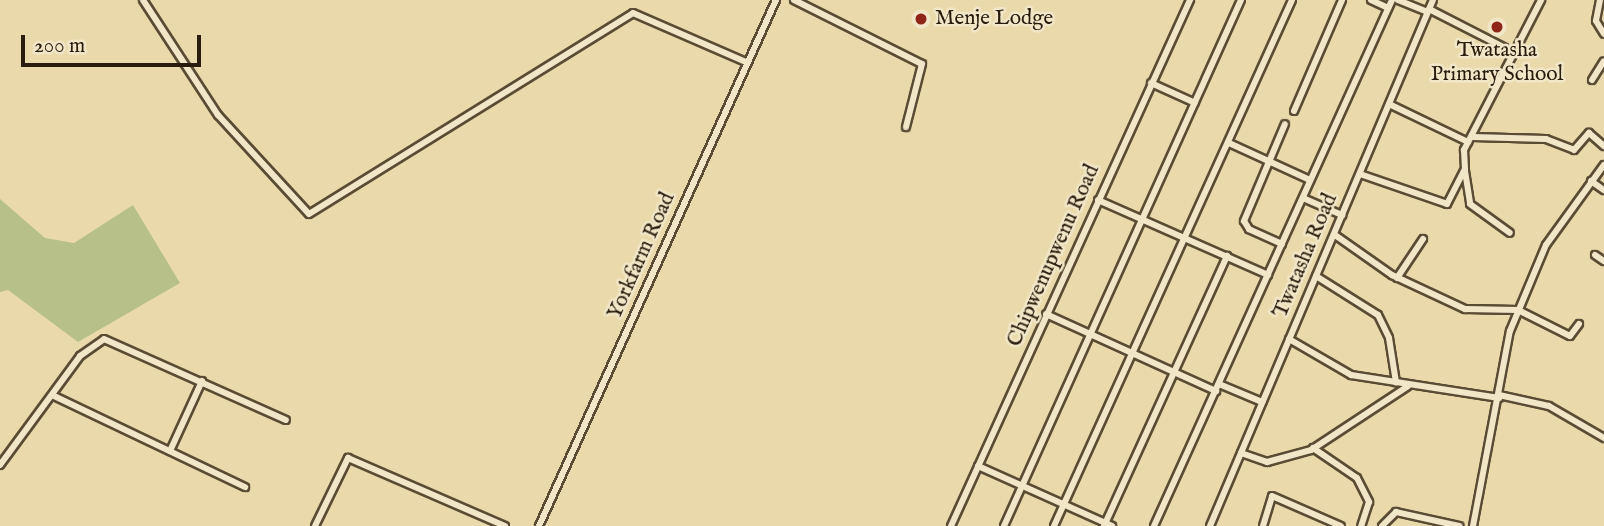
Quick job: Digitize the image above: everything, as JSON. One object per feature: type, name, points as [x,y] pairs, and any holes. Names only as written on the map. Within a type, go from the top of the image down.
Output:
[{"type":"street","points":[[143,0],[218,115],[309,214],[633,13],[748,63]]},
{"type":"street","name":"Yorkfarm Road","points":[[539,526],[776,0]]},
{"type":"street","points":[[794,0],[922,64],[906,127]]},
{"type":"street","name":"Chipwenupwenu Road","points":[[951,526],[1190,0]]},
{"type":"street","points":[[1004,526],[1241,0]]},
{"type":"street","points":[[1054,526],[1292,0]]},
{"type":"street","points":[[1294,111],[1342,0]]},
{"type":"street","points":[[1371,0],[1388,8]]},
{"type":"street","points":[[1154,526],[1392,0]]},
{"type":"street","points":[[1398,0],[1428,11],[1515,53]]},
{"type":"street","name":"Twatasha Road","points":[[1210,526],[1433,0]]},
{"type":"street","points":[[1510,233],[1470,204],[1465,169],[1470,139],[1541,0]]},
{"type":"street","points":[[1600,0],[1596,21],[1604,34]]},
{"type":"street","points":[[1592,79],[1604,61]]},
{"type":"street","points":[[1152,83],[1195,103]]},
{"type":"street","points":[[1389,104],[1470,139],[1542,138],[1574,150],[1589,133],[1604,146]]},
{"type":"street","points":[[1282,244],[1245,224],[1285,124]]},
{"type":"street","points":[[1229,143],[1310,180]]},
{"type":"street","points":[[1473,526],[1499,397],[1500,365],[1518,310],[1546,245],[1604,165]]},
{"type":"street","points":[[1360,174],[1446,204],[1465,169]]},
{"type":"street","points":[[1591,181],[1604,190]]},
{"type":"street","points":[[1303,198],[1342,215]]},
{"type":"street","points":[[1098,200],[1268,275]]},
{"type":"street","points":[[1335,235],[1397,278],[1465,309],[1518,310],[1570,336],[1579,324]]},
{"type":"street","points":[[1397,278],[1423,239]]},
{"type":"street","points":[[1595,255],[1604,261]]},
{"type":"street","points":[[978,466],[1107,525],[1227,256]]},
{"type":"street","points":[[1316,276],[1378,315],[1389,338],[1396,382]]},
{"type":"street","points":[[1046,314],[1174,372],[1262,402]]},
{"type":"street","points":[[0,466],[80,356],[104,339],[286,420]]},
{"type":"street","points":[[1289,339],[1344,373],[1408,386],[1549,406],[1604,438]]},
{"type":"street","points":[[170,452],[202,382]]},
{"type":"street","points":[[1241,453],[1267,462],[1313,449],[1408,386]]},
{"type":"street","points":[[52,395],[244,488]]},
{"type":"street","points":[[1313,449],[1357,478],[1369,502],[1361,526]]},
{"type":"street","points":[[315,526],[348,458],[505,526]]},
{"type":"street","points":[[1263,526],[1272,496],[1342,526]]},
{"type":"street","points":[[1382,526],[1396,512],[1459,526]]},
{"type":"green space","points":[[0,199],[45,238],[74,243],[133,205],[180,283],[78,342],[8,290],[0,292]]},
{"type":"place","name":"Menje Lodge","points":[[921,19]]},
{"type":"place","name":"Twatasha Primary School","points":[[1497,27]]}]
